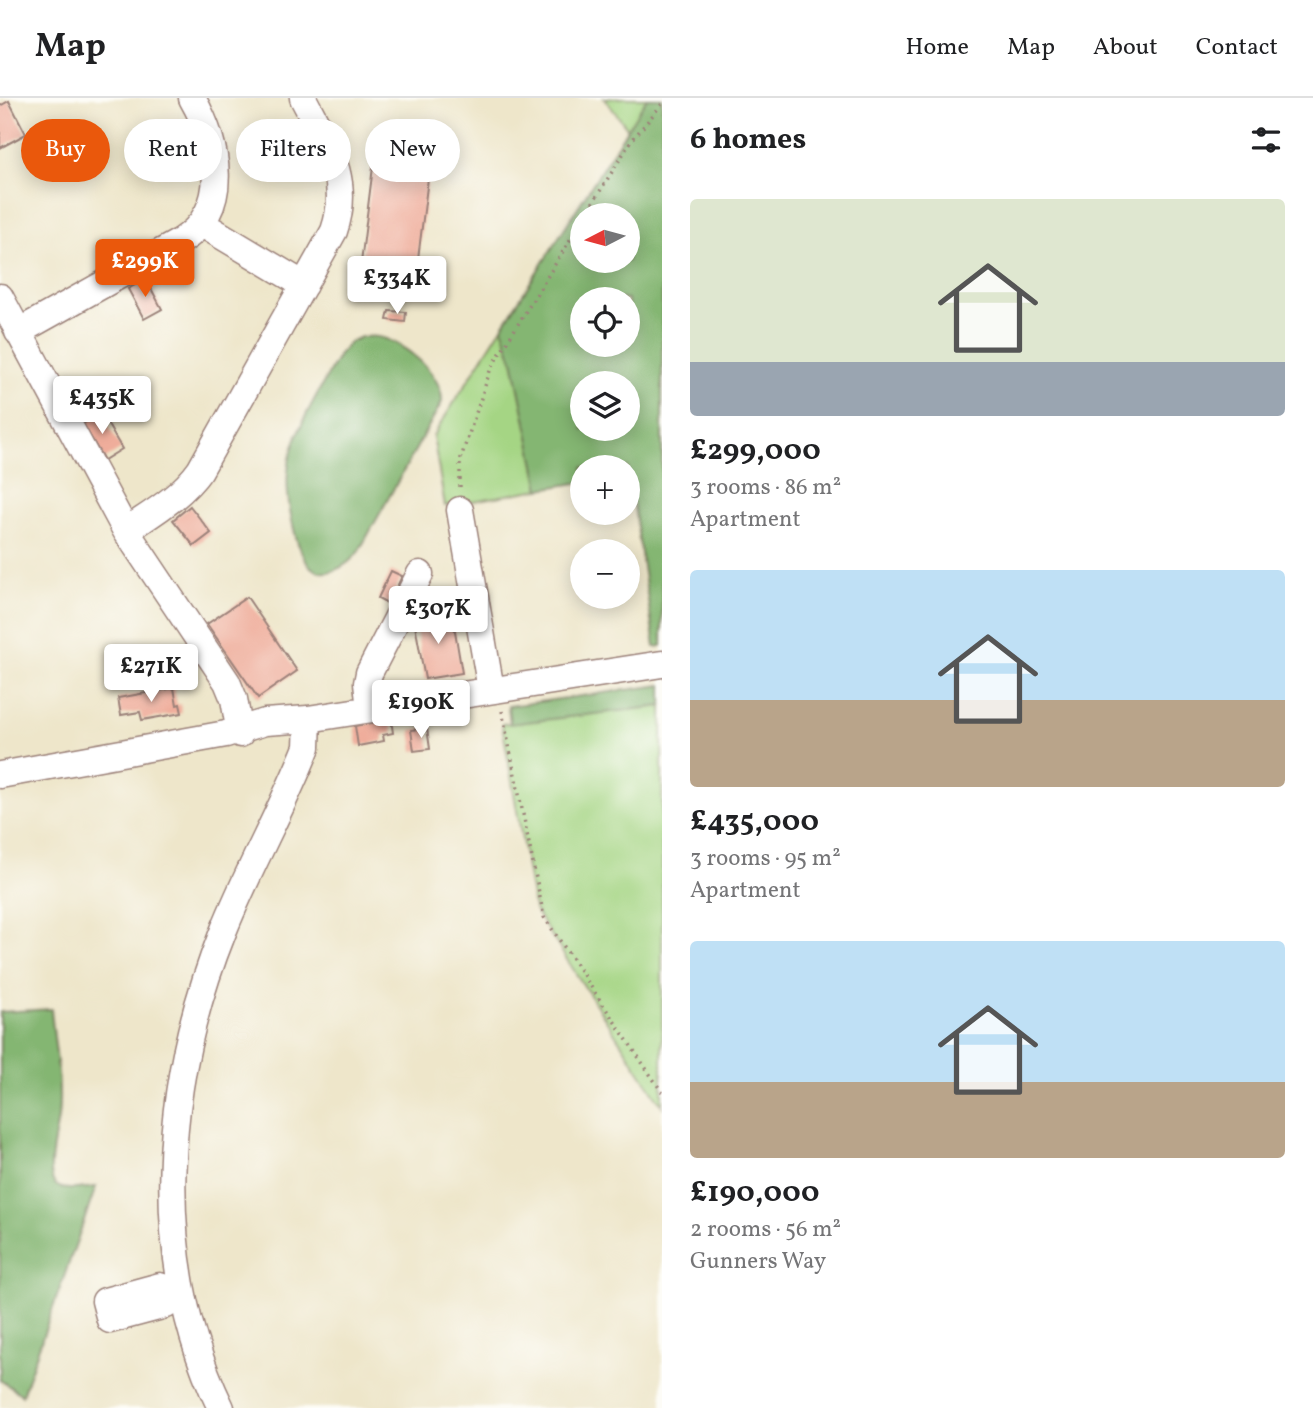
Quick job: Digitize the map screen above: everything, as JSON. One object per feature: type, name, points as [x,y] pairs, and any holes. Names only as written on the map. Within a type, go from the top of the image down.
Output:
[{"type":"street","points":[[18,332],[181,242],[202,224],[213,197],[215,169],[208,132],[192,98]]},
{"type":"street","points":[[125,531],[165,505],[195,477],[334,231],[341,200],[337,166],[303,98]]},
{"type":"street","points":[[202,224],[304,285]]},
{"type":"street","points":[[0,297],[125,531],[227,682],[234,699],[235,733]]},
{"type":"street","points":[[460,510],[491,690]]},
{"type":"street","points":[[370,709],[367,683],[369,673],[420,574]]},
{"type":"street","points":[[0,775],[235,733],[265,722],[313,720],[662,664]]},
{"type":"street","points":[[221,1408],[173,1295],[173,1185],[178,1098],[199,1003],[218,945],[305,752],[313,720]]},
{"type":"path","points":[[593,203],[632,140],[662,104]]},
{"type":"path","points":[[460,510],[460,461],[491,368],[570,240]]},
{"type":"path","points":[[491,690],[505,721],[544,916],[662,1092]]},
{"type":"green space","points":[[604,98],[647,98],[628,129]]},
{"type":"green space","points":[[647,98],[662,98],[662,646],[655,647],[637,525],[640,525],[640,455],[570,455],[570,484],[540,489],[513,360],[502,327],[570,220],[570,273],[640,273],[640,203],[581,203]]},
{"type":"green space","points":[[502,327],[513,360],[540,489],[445,506],[433,436]]},
{"type":"green space","points":[[361,337],[388,340],[410,352],[436,381],[442,402],[359,551],[348,563],[334,571],[319,571],[306,561],[294,530],[288,492],[290,456],[308,410],[340,353],[350,342]]},
{"type":"green space","points":[[662,685],[662,706],[510,724],[508,706]]},
{"type":"green space","points":[[662,706],[662,1106],[534,909],[502,724]]},
{"type":"green space","points":[[51,1009],[59,1091],[51,1161],[52,1177],[54,1183],[62,1188],[96,1187],[22,1395],[0,1380],[0,1012]]},
{"type":"building","points":[[9,101],[21,124],[21,137],[0,148],[0,106]]},
{"type":"building","points":[[371,182],[428,182],[415,283],[391,280],[393,267],[361,263]]},
{"type":"building","points":[[146,279],[162,309],[144,319],[128,289]]},
{"type":"building","points":[[389,311],[406,312],[405,322],[387,320]]},
{"type":"building","points":[[101,413],[122,449],[104,460],[83,424]]},
{"type":"building","points":[[190,506],[211,533],[194,546],[173,520]]},
{"type":"building","points":[[391,571],[402,576],[389,604],[378,598]]},
{"type":"building","points":[[247,597],[297,671],[258,698],[207,624]]},
{"type":"building","points":[[452,613],[462,673],[425,679],[414,619]]},
{"type":"building","points":[[174,688],[177,705],[180,704],[182,713],[142,720],[140,712],[121,715],[118,698]]},
{"type":"building","points":[[391,719],[393,733],[383,735],[384,741],[358,746],[355,726]]},
{"type":"building","points":[[427,728],[430,749],[414,751],[411,730]]}]
